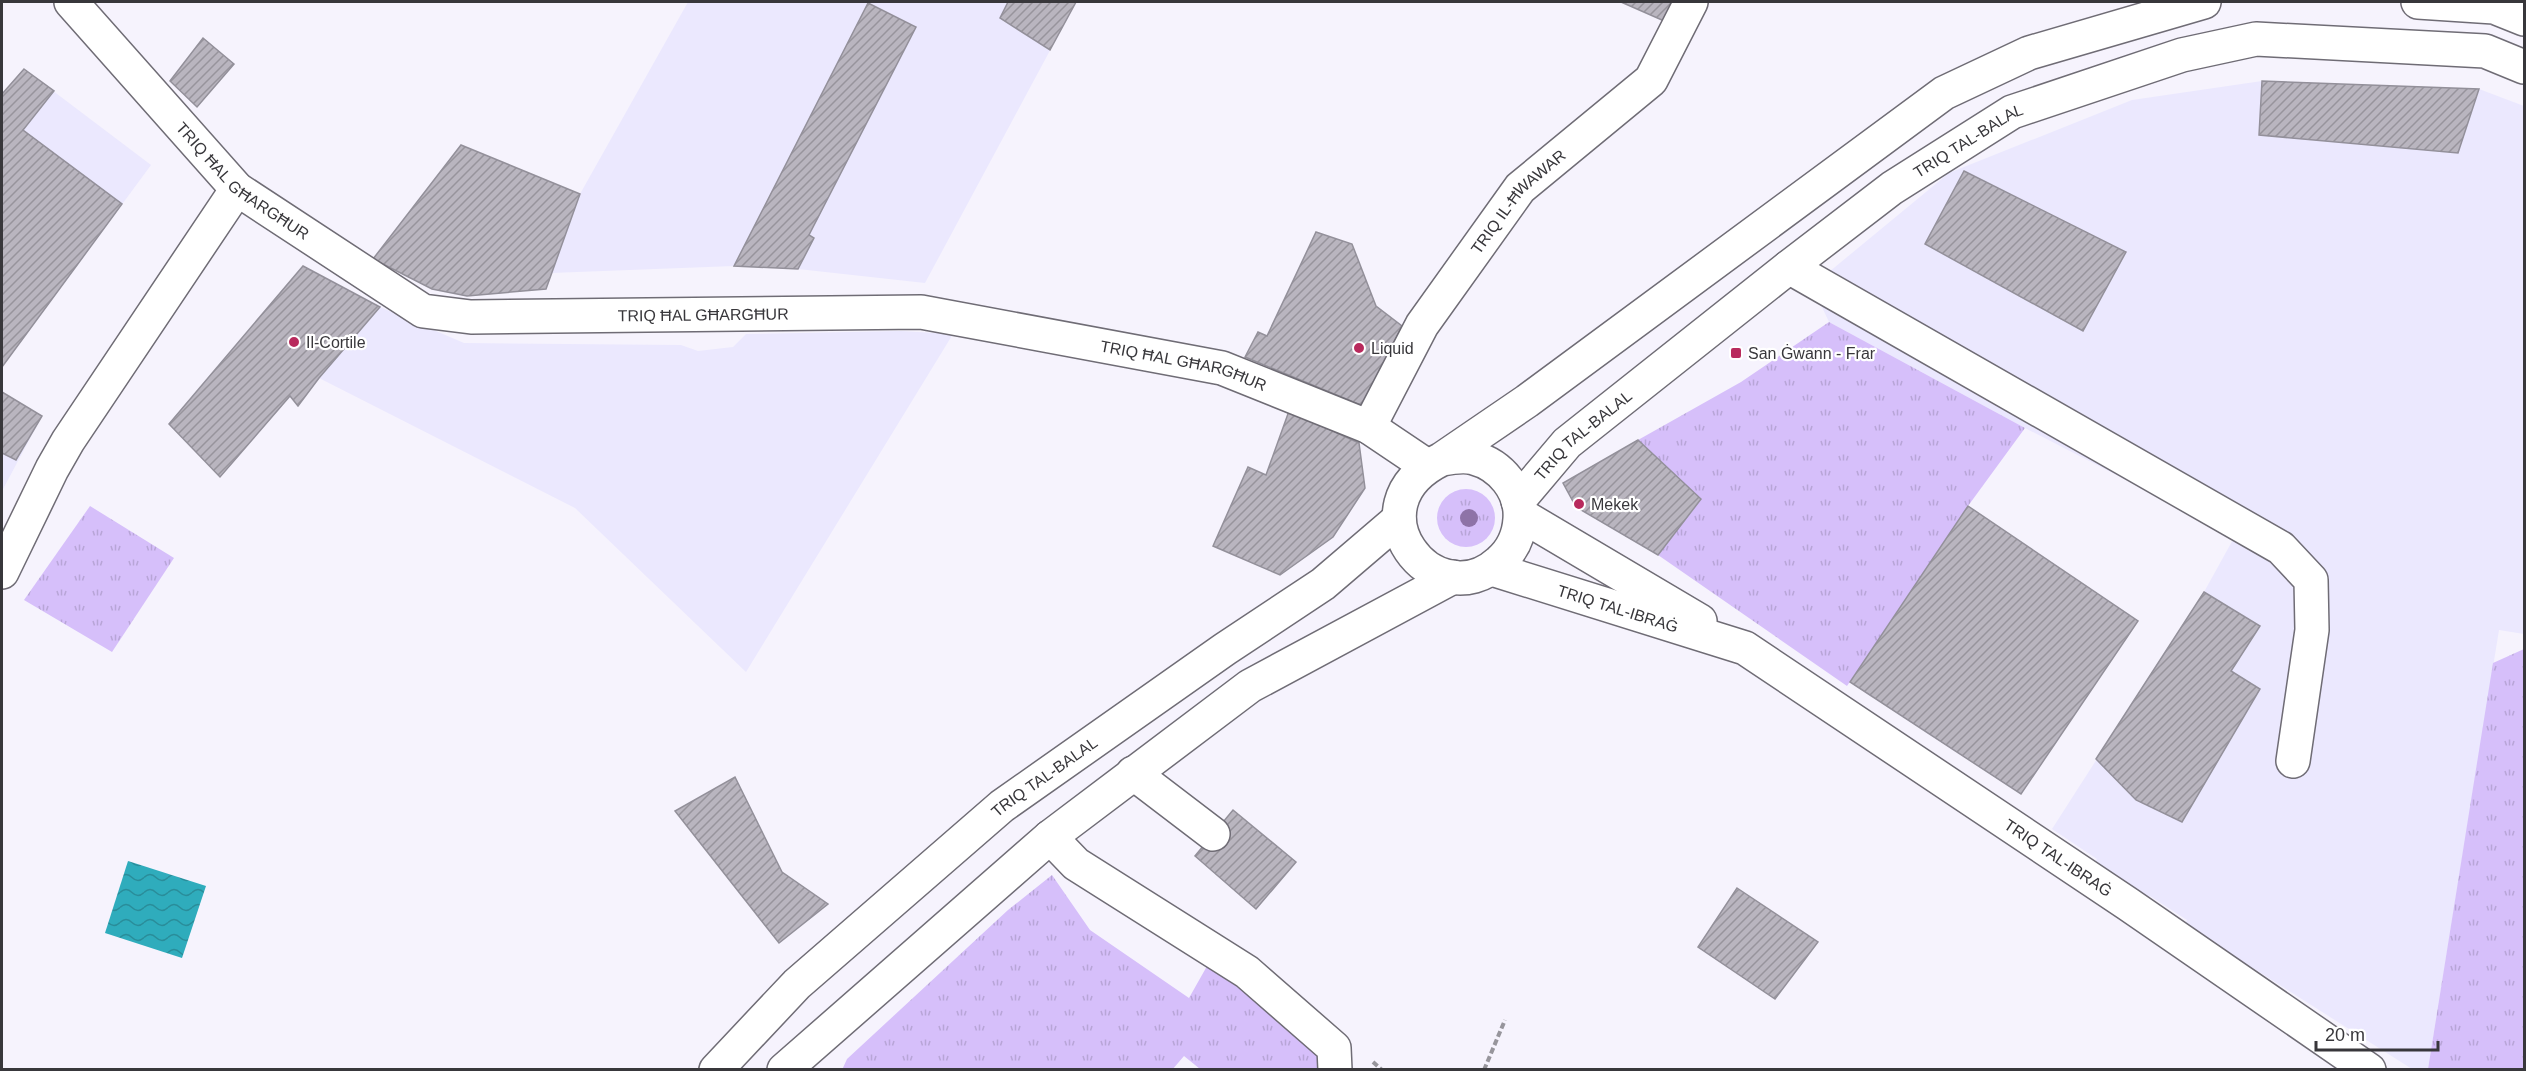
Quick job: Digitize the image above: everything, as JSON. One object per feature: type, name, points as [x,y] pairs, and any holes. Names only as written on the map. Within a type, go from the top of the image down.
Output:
[{"type":"main road","name":"TRIQ ĦAL GĦARGĦUR","points":[[71,2],[237,189],[423,311],[471,317],[921,312],[1222,368],[1369,427],[1435,462]]},
{"type":"main road","name":"TRIQ IL-ĦWAWAR","points":[[1369,427],[1422,325],[1520,188],[1651,80],[1691,2]]},
{"type":"main road","points":[[1492,569],[1473,576],[1453,577],[1436,573],[1421,564],[1409,550],[1402,535],[1399,519],[1403,497],[1409,484],[1435,462],[1527,401],[1944,93],[2029,53],[2147,9],[2204,2]]},
{"type":"main road","points":[[2418,2],[2494,7],[2524,19]]},
{"type":"main road","name":"TRIQ TAL-BALAL","points":[[1520,508],[1567,443],[1892,188],[2012,112],[2182,55],[2256,39],[2485,51],[2524,68]]},
{"type":"main road","points":[[2,572],[68,441],[237,189]]},
{"type":"main road","points":[[1789,267],[2281,548],[2311,580],[2312,630],[2293,762]]},
{"type":"main road","name":"TRIQ TAL-BALAL","points":[[1435,462],[1459,456],[1474,458],[1490,464],[1508,480],[1520,508],[1519,529],[1510,552],[1492,569]]},
{"type":"main road","name":"TRIQ TAL-IBRAĠ","points":[[1520,508],[1745,648],[2147,917],[2369,1070]]},
{"type":"main road","name":"TRIQ TAL-BALAL","points":[[716,1070],[797,984],[1002,806],[1225,649],[1323,584],[1399,519]]},
{"type":"main road","name":"TRIQ TAL-IBRAĠ","points":[[1492,569],[1745,648]]},
{"type":"main road","points":[[784,1070],[1050,837],[1250,686],[1453,577]]},
{"type":"main road","points":[[1134,773],[1213,834]]},
{"type":"main road","points":[[1050,837],[1076,864],[1247,972],[1334,1048],[1335,1070]]},
{"type":"path","points":[[1484,1070],[1505,1020]]},
{"type":"shaded area","points":[[688,2],[1076,2],[925,283],[798,269],[734,266],[551,273],[580,194]]},
{"type":"shaded area","points":[[24,69],[151,165],[2,367],[2,94]]},
{"type":"shaded area","points":[[2262,81],[2479,89],[2524,106],[2524,634],[2499,630],[2428,1069],[2412,1069],[2185,925],[2187,920],[2150,896],[2147,900],[2093,865],[2097,859],[2052,829],[2204,592],[2235,536],[2025,428],[1829,322],[1812,286],[1949,173],[2132,100]]},
{"type":"shaded area","points":[[380,307],[464,343],[681,345],[698,351],[733,347],[746,334],[901,331],[953,334],[746,672],[575,508],[319,378]]},
{"type":"shaded area","points":[[2,392],[42,416],[2,491]]},
{"type":"green space","points":[[1829,322],[2025,428],[1968,506],[1847,686],[1658,555],[1701,499],[1638,440],[1741,382]]},
{"type":"green space","points":[[1460,489],[1472,489],[1487,497],[1495,512],[1495,524],[1487,539],[1472,547],[1460,547],[1445,539],[1437,524],[1437,512],[1445,497]]},
{"type":"green space","points":[[90,506],[174,558],[112,652],[24,600]]},
{"type":"green space","points":[[2524,649],[2524,1069],[2428,1069],[2493,663]]},
{"type":"green space","points":[[1052,875],[1090,930],[1189,998],[1211,959],[1325,1047],[1324,1070],[1200,1069],[1184,1056],[1172,1070],[842,1070],[847,1059],[1008,910]]},
{"type":"water","points":[[128,861],[206,886],[182,958],[105,933]]},
{"type":"building","points":[[1008,2],[1076,2],[1050,50],[1000,18]]},
{"type":"building","points":[[1621,2],[1681,2],[1671,24]]},
{"type":"building","points":[[868,3],[916,27],[809,235],[814,238],[798,269],[734,266]]},
{"type":"building","points":[[203,38],[234,64],[197,107],[170,81]]},
{"type":"building","points":[[24,69],[54,91],[23,130],[122,204],[2,367],[2,94]]},
{"type":"building","points":[[2262,81],[2479,89],[2458,153],[2259,135]]},
{"type":"building","points":[[461,145],[580,194],[546,289],[467,296],[432,289],[373,259]]},
{"type":"building","points":[[1964,171],[2126,252],[2083,331],[1925,244]]},
{"type":"building","points":[[1316,232],[1352,244],[1376,306],[1402,326],[1363,406],[1245,357],[1258,332],[1267,336]]},
{"type":"building","name":"Il-Cortile","points":[[303,266],[380,307],[298,406],[290,396],[220,477],[169,424]]},
{"type":"building","points":[[2,392],[42,416],[16,460],[2,453]]},
{"type":"building","points":[[1289,411],[1359,443],[1365,488],[1333,537],[1280,575],[1213,546],[1248,467],[1266,475]]},
{"type":"building","points":[[1638,440],[1701,499],[1658,555],[1576,507],[1563,483]]},
{"type":"building","points":[[1968,506],[2138,621],[2021,794],[1850,682]]},
{"type":"building","points":[[2204,592],[2260,626],[2231,671],[2260,689],[2182,822],[2136,800],[2096,759]]},
{"type":"building","points":[[735,777],[782,872],[828,904],[779,943],[675,811]]},
{"type":"building","points":[[1233,810],[1296,862],[1256,909],[1195,856]]},
{"type":"building","points":[[1737,888],[1818,942],[1775,999],[1698,947]]},
{"type":"place","name":"Il-Cortile","points":[[294,342]]},
{"type":"place","name":"Liquid","points":[[1359,348]]},
{"type":"place","name":"San Ġwann - Frar","points":[[1736,353]]},
{"type":"place","name":"Mekek","points":[[1579,504]]}]
